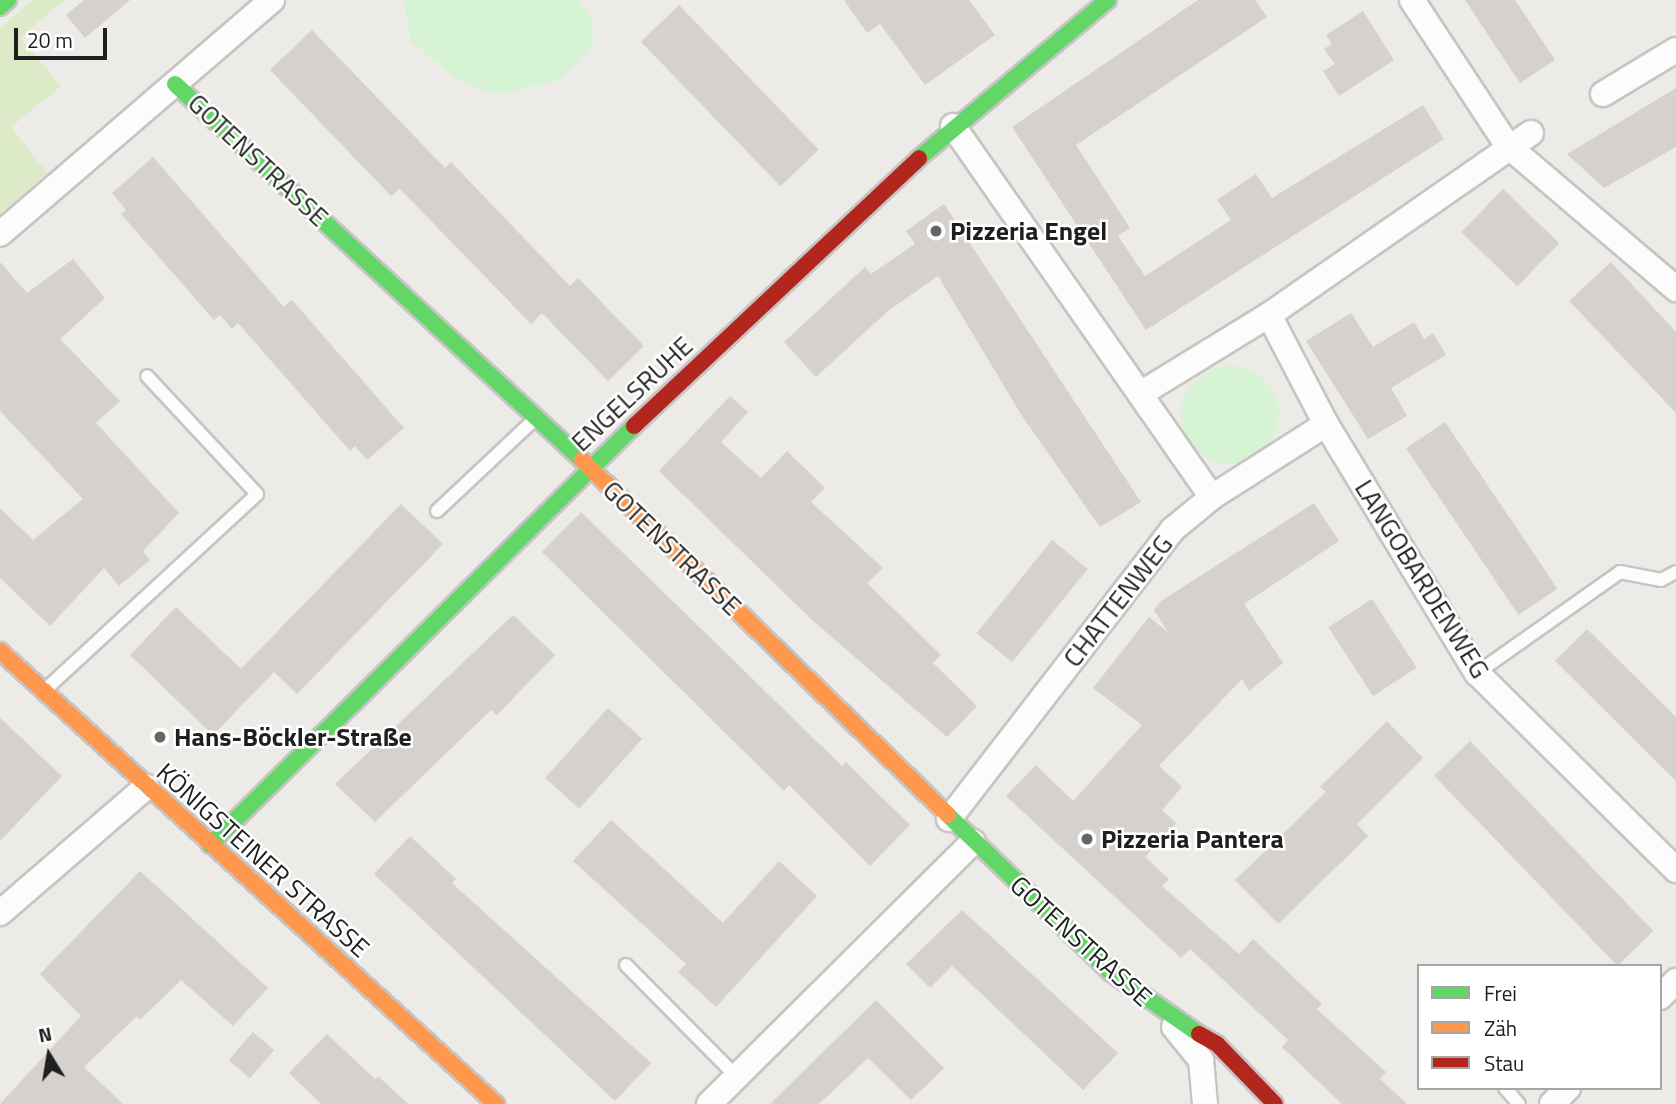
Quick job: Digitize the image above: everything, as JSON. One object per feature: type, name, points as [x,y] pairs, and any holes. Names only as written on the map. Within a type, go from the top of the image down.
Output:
[{"type":"main road","points":[[0,7],[8,0]]},
{"type":"main road","name":"ENGELSRUHE","points":[[210,845],[589,468],[953,125],[1108,0]]},
{"type":"main road","name":"GOTENSTRASSE","points":[[175,84],[538,417],[1111,974],[1165,1016],[1217,1044],[1275,1104]]},
{"type":"main road","name":"KÖNIGSTEINER STRASSE","points":[[0,651],[496,1104]]},
{"type":"street","points":[[0,234],[272,0]]},
{"type":"street","points":[[1412,0],[1508,146],[1676,289]]},
{"type":"street","points":[[1603,94],[1676,50]]},
{"type":"street","points":[[953,125],[1212,497]]},
{"type":"street","points":[[1142,393],[1269,315],[1508,146],[1531,133]]},
{"type":"street","name":"LANGOBARDENWEG","points":[[1269,315],[1326,424],[1477,673],[1676,870]]},
{"type":"street","name":"CHATTENWEG","points":[[949,819],[1172,530],[1212,497],[1326,424]]},
{"type":"street","points":[[0,913],[146,787]]},
{"type":"street","points":[[709,1104],[973,842]]},
{"type":"street","points":[[1662,995],[1676,981]]},
{"type":"street","name":"GOTENSTRASSE","points":[[1165,1016],[1201,1060],[1205,1104]]},
{"type":"street","points":[[1552,1104],[1566,1090]]},
{"type":"lane","points":[[44,692],[257,494],[147,376]]},
{"type":"lane","points":[[437,511],[538,417]]},
{"type":"lane","points":[[1477,673],[1620,572],[1661,580],[1676,572]]},
{"type":"lane","points":[[626,965],[737,1077]]},
{"type":"lane","points":[[1507,1090],[1519,1104]]},
{"type":"green space","points":[[33,0],[64,0],[20,38],[61,86],[11,127],[47,173],[0,214],[0,28]]},
{"type":"green space","points":[[404,0],[578,0],[591,17],[594,43],[559,80],[496,95],[456,79],[411,41]]},
{"type":"green space","points":[[1230,366],[1249,370],[1264,381],[1275,396],[1279,415],[1275,434],[1264,449],[1249,460],[1230,464],[1211,460],[1196,449],[1185,434],[1181,415],[1185,396],[1196,381],[1211,370]]},
{"type":"building","points":[[84,0],[130,0],[85,38],[66,15]]},
{"type":"building","points":[[844,0],[969,0],[995,35],[925,85],[880,24],[867,33]]},
{"type":"building","points":[[1198,0],[1255,0],[1267,17],[1076,145],[1130,228],[1118,236],[1145,276],[1231,220],[1217,200],[1256,174],[1272,198],[1423,105],[1444,139],[1146,330],[1012,127]]},
{"type":"building","points":[[1465,0],[1515,0],[1555,60],[1520,83]]},
{"type":"building","points":[[679,5],[819,150],[781,186],[641,42]]},
{"type":"building","points":[[1363,11],[1394,60],[1339,96],[1323,71],[1335,64],[1324,49],[1332,44],[1326,35]]},
{"type":"building","points":[[312,30],[445,168],[451,162],[570,286],[578,278],[644,346],[608,381],[542,313],[531,324],[400,189],[391,196],[270,70]]},
{"type":"building","points":[[1676,88],[1676,147],[1604,188],[1567,154]]},
{"type":"building","points":[[153,157],[284,307],[292,300],[404,428],[367,460],[355,446],[350,451],[238,323],[232,329],[220,315],[214,320],[121,214],[126,210],[112,193]]},
{"type":"building","points":[[1503,189],[1559,243],[1517,286],[1461,232]]},
{"type":"building","points":[[944,204],[1141,502],[1100,527],[1022,416],[938,276],[888,311],[816,377],[784,342],[865,267],[871,274],[915,244],[906,231]]},
{"type":"building","points":[[73,259],[105,298],[60,339],[120,401],[96,423],[179,513],[143,551],[150,560],[119,586],[104,568],[50,626],[0,578],[0,508],[33,540],[83,499],[0,411],[0,262],[27,293]]},
{"type":"building","points":[[1611,262],[1676,332],[1676,413],[1569,301]]},
{"type":"building","points":[[1351,313],[1373,347],[1414,322],[1424,339],[1433,333],[1446,355],[1391,388],[1407,416],[1368,439],[1306,341]]},
{"type":"building","points":[[730,396],[748,412],[721,442],[761,478],[787,451],[825,488],[811,502],[883,568],[867,583],[941,655],[933,663],[977,706],[947,737],[811,619],[659,471]]},
{"type":"building","points":[[1445,422],[1557,589],[1518,615],[1406,448]]},
{"type":"building","points":[[1314,503],[1339,541],[1244,604],[1283,663],[1249,691],[1242,679],[1159,766],[1182,787],[1162,810],[1176,823],[1145,857],[1169,879],[1162,886],[1239,954],[1253,939],[1322,1004],[1317,1009],[1386,1072],[1380,1079],[1407,1104],[1342,1104],[1282,1047],[1288,1040],[1190,949],[1181,958],[1006,796],[1036,765],[1073,801],[1142,725],[1093,688],[1149,617],[1168,632],[1154,610],[1161,601]]},
{"type":"building","points":[[401,504],[443,544],[297,694],[274,672],[213,735],[130,655],[176,607],[241,669]]},
{"type":"building","points":[[581,512],[842,766],[846,762],[910,825],[870,866],[789,785],[784,791],[542,552]]},
{"type":"building","points":[[1052,540],[1088,569],[1012,662],[976,633]]},
{"type":"building","points":[[1372,599],[1417,668],[1373,696],[1328,627]]},
{"type":"building","points":[[513,615],[555,655],[497,715],[491,710],[375,822],[335,784]]},
{"type":"building","points":[[1587,629],[1676,717],[1676,781],[1555,661]]},
{"type":"building","points":[[608,708],[642,739],[579,809],[545,778]]},
{"type":"building","points":[[0,718],[62,776],[0,841]]},
{"type":"building","points":[[1387,721],[1423,758],[1357,824],[1368,836],[1278,924],[1235,880],[1326,792],[1320,787]]},
{"type":"building","points":[[1470,741],[1653,931],[1619,964],[1616,964],[1434,776]]},
{"type":"building","points":[[611,820],[723,923],[779,861],[817,896],[716,1007],[678,972],[686,964],[573,861]]},
{"type":"building","points":[[410,836],[456,879],[452,883],[651,1063],[615,1101],[374,874]]},
{"type":"building","points":[[140,871],[268,988],[233,1026],[181,980],[140,1020],[137,1016],[84,1067],[123,1104],[0,1104],[81,1016],[40,974]]},
{"type":"building","points":[[962,910],[1118,1053],[1083,1090],[952,966],[930,988],[906,964]]},
{"type":"building","points":[[876,1000],[944,1068],[911,1100],[868,1058],[819,1104],[770,1104]]},
{"type":"building","points":[[253,1032],[274,1050],[250,1078],[229,1060]]},
{"type":"building","points":[[327,1034],[375,1079],[378,1076],[408,1104],[321,1104],[289,1073]]},
{"type":"traffic: fast","points":[[0,7],[8,0]]},
{"type":"traffic: fast","points":[[919,158],[1108,0]]},
{"type":"traffic: fast","points":[[175,84],[582,460]]},
{"type":"traffic: fast","points":[[210,845],[634,426]]},
{"type":"traffic: fast","points":[[948,815],[1111,973],[1199,1034]]},
{"type":"traffic: slow","points":[[582,460],[948,815]]},
{"type":"traffic: slow","points":[[0,651],[496,1104]]},
{"type":"traffic: jam","points":[[634,426],[919,158]]},
{"type":"traffic: jam","points":[[1199,1034],[1217,1044],[1275,1104]]},
{"type":"place","name":"Pizzeria Engel","points":[[936,231]]},
{"type":"place","name":"Hans-Böckler-Straße","points":[[160,737]]},
{"type":"place","name":"Pizzeria Pantera","points":[[1087,839]]}]
